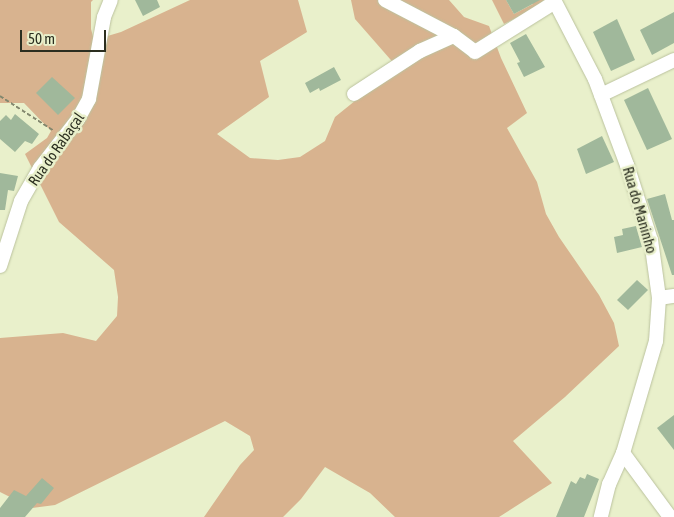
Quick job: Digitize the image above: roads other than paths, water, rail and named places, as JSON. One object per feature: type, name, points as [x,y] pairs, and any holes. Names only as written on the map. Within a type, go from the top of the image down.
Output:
[{"type":"street","name":"Rua do Rabaçal","points":[[0,266],[21,201],[40,168],[78,119],[89,99],[104,17],[110,0]]},
{"type":"street","points":[[385,0],[454,36],[476,52],[555,1]]},
{"type":"street","name":"Rua do Maninho","points":[[555,1],[601,95],[627,165],[651,240],[659,298],[656,342],[623,453],[609,484],[601,517]]},
{"type":"street","points":[[354,94],[420,51],[454,36]]},
{"type":"street","points":[[601,95],[674,60]]},
{"type":"street","points":[[659,298],[674,296]]},
{"type":"street","points":[[623,453],[670,517]]}]
